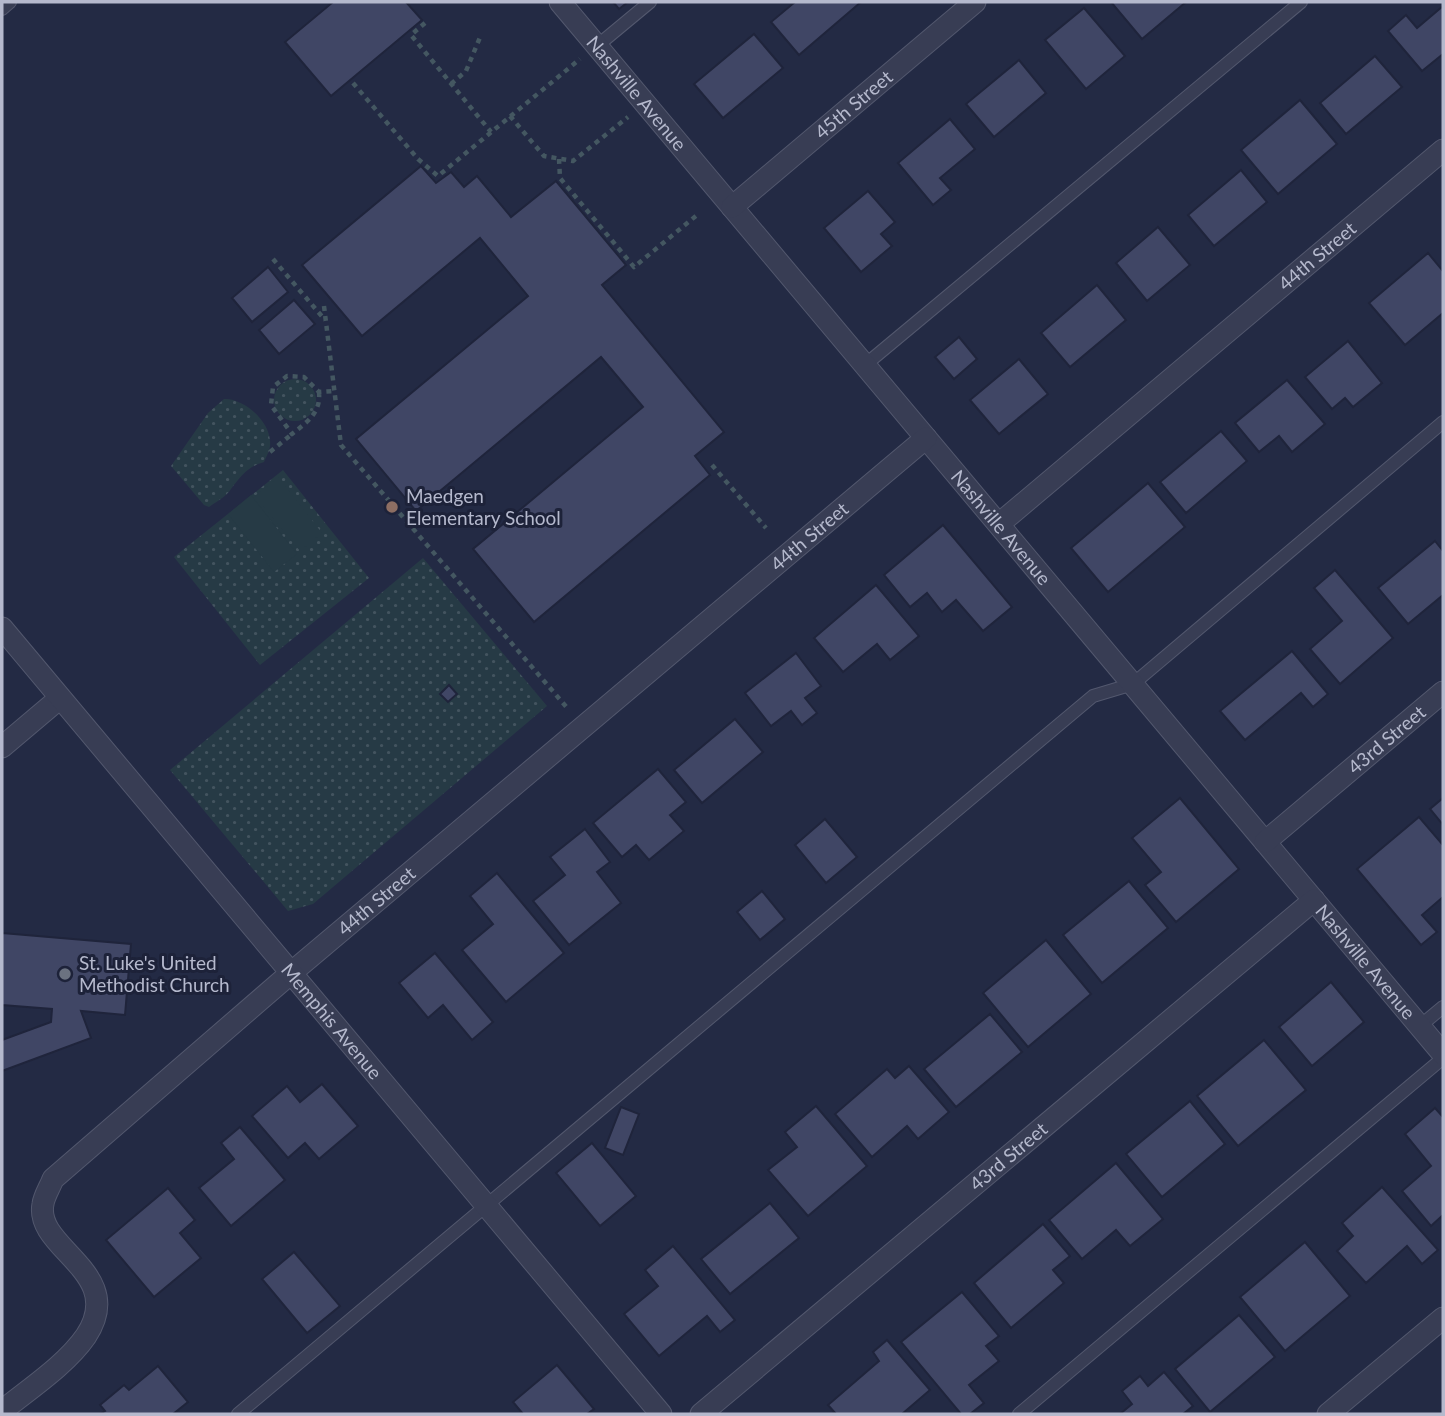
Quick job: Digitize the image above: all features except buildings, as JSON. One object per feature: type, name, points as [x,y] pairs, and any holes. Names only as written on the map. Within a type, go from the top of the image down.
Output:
[{"type":"street","name":"Nashville Avenue","points":[[560,2],[1443,1056]]},
{"type":"street","name":"45th Street","points":[[732,207],[975,2]]},
{"type":"street","name":"44th Street","points":[[999,524],[1443,150]]},
{"type":"street","name":"44th Street","points":[[2,1411],[69,1354],[85,1338],[95,1321],[97,1302],[94,1287],[44,1220],[42,1205],[53,1179],[291,973],[926,438]]},
{"type":"street","name":"Memphis Avenue","points":[[2,628],[661,1414]]},
{"type":"street","name":"43rd Street","points":[[1265,842],[1443,692]]},
{"type":"street","points":[[2,747],[60,698]]},
{"type":"street","name":"43rd Street","points":[[701,1414],[1314,900]]},
{"type":"street","points":[[1328,1414],[1443,1318]]},
{"type":"lane","points":[[2,9],[10,2]]},
{"type":"lane","points":[[597,46],[650,2]]},
{"type":"lane","points":[[865,365],[1301,2]]},
{"type":"lane","points":[[238,1414],[1093,696],[1133,684],[1443,422]]},
{"type":"lane","points":[[1420,1026],[1443,1007]]},
{"type":"lane","points":[[1019,1414],[1443,1056]]},
{"type":"path","points":[[425,23],[411,35],[492,132]]},
{"type":"path","points":[[452,84],[466,71],[481,35]]},
{"type":"path","points":[[353,83],[418,159],[438,176],[597,46]]},
{"type":"path","points":[[510,116],[544,156],[573,162],[645,103]]},
{"type":"path","points":[[559,159],[560,178],[634,267],[697,215]]},
{"type":"path","points":[[273,259],[326,321]]},
{"type":"path","points":[[324,306],[341,445],[584,726]]},
{"type":"path","points":[[271,452],[314,417],[320,401],[319,392],[311,380],[296,375],[280,379],[273,387],[271,405],[292,434]]},
{"type":"path","points":[[319,392],[334,391]]},
{"type":"path","points":[[712,465],[766,528]]},
{"type":"shaded area","points":[[295,379],[310,385],[316,400],[310,415],[295,421],[280,415],[274,400],[280,385]]},
{"type":"shaded area","points":[[224,399],[247,406],[260,418],[269,433],[270,447],[264,462],[249,469],[227,494],[209,507],[204,505],[171,466],[208,413]]},
{"type":"shaded area","points":[[283,470],[369,578],[260,665],[174,557]]},
{"type":"shaded area","points":[[278,477],[322,533],[300,551],[255,496]]},
{"type":"shaded area","points":[[251,495],[297,554],[274,572],[228,514]]},
{"type":"shaded area","points":[[423,558],[547,706],[313,904],[288,911],[170,770]]},
{"type":"place","name":"Maedgen Elementary School","points":[[392,507]]},
{"type":"place","name":"St. Luke's United Methodist Church","points":[[65,974]]}]
